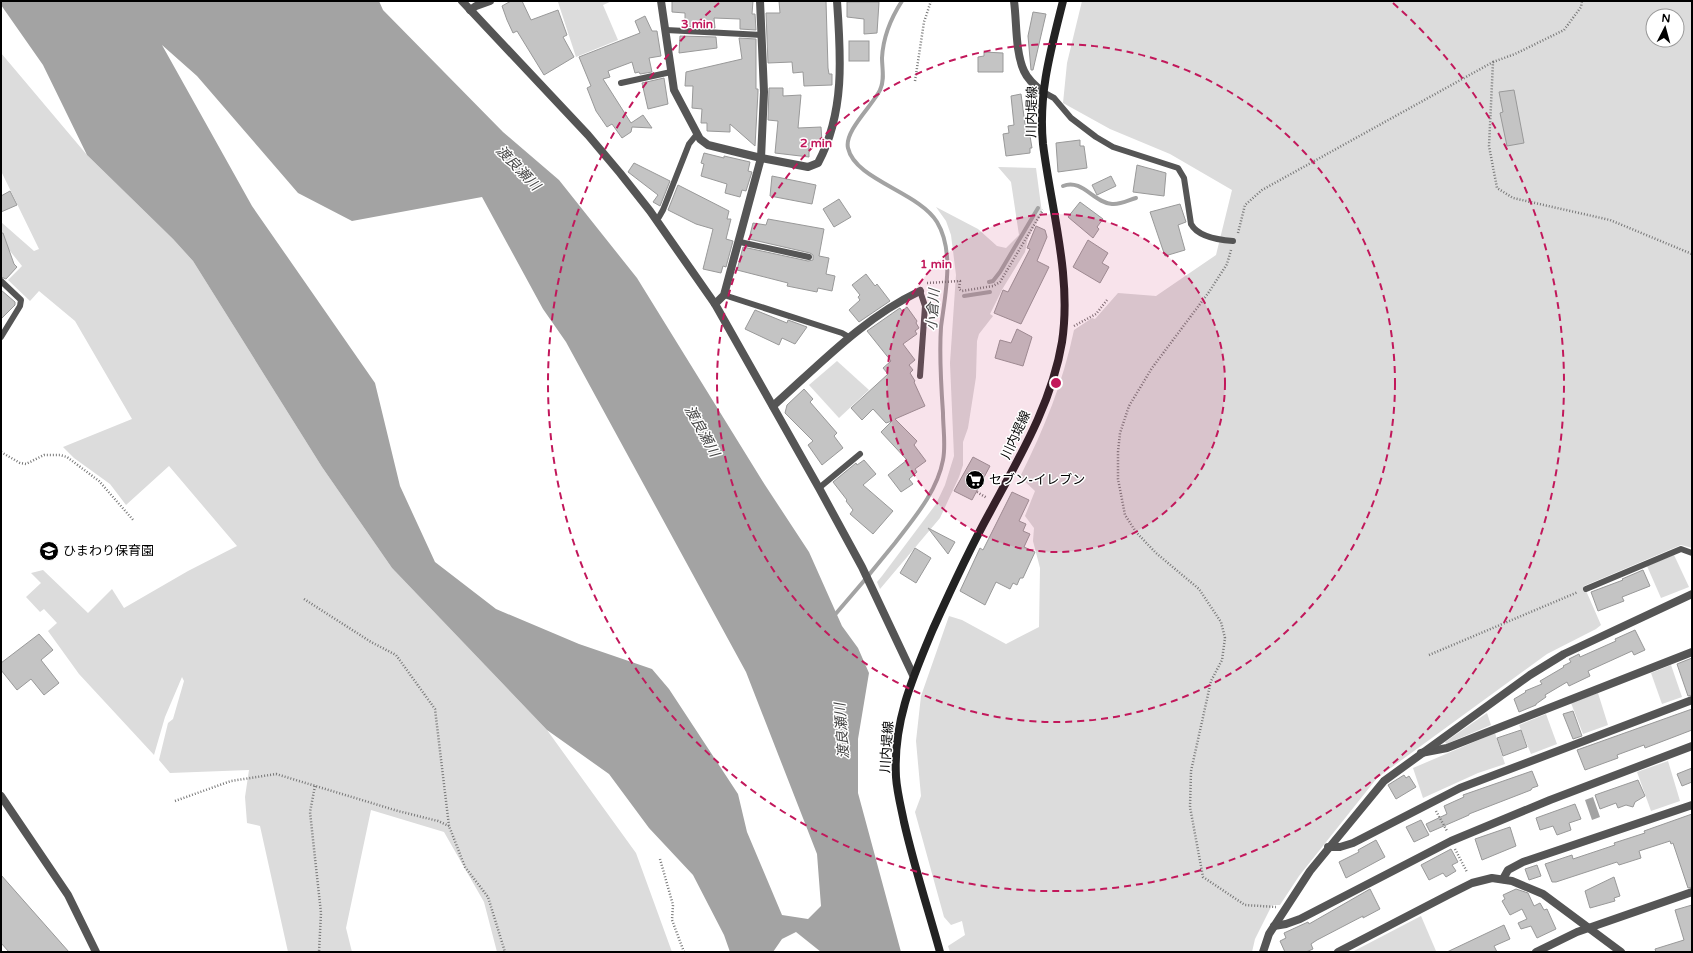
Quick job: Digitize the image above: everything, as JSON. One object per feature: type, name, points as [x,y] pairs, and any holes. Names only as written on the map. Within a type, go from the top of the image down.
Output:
[{"type":"main road","name":"川内堤線","points":[[940,952],[909,844],[897,781],[897,737],[902,710],[913,675],[960,568],[1023,452],[1052,381],[1063,332],[1064,288],[1043,143],[1042,92],[1048,59],[1064,1]]},
{"type":"street","points":[[462,1],[588,135],[620,173],[655,219],[715,304],[862,567],[913,675]]},
{"type":"street","points":[[470,10],[490,1]]},
{"type":"street","points":[[661,1],[671,72],[676,95],[703,143],[760,158],[808,167],[818,164],[825,150],[840,87],[837,1]]},
{"type":"street","points":[[715,304],[724,295],[740,242],[760,158],[764,92],[760,1]]},
{"type":"street","points":[[1014,1],[1018,38],[1024,71],[1034,86],[1042,92]]},
{"type":"street","points":[[773,406],[849,338],[896,302],[920,291]]},
{"type":"street","points":[[1263,952],[1266,941],[1274,926],[1328,847],[1380,786],[1420,753],[1530,675],[1564,654],[1692,594]]},
{"type":"street","points":[[1420,753],[1448,748],[1692,652]]},
{"type":"street","points":[[1328,847],[1340,847],[1353,843],[1460,788],[1692,700]]},
{"type":"street","points":[[1274,926],[1300,919],[1451,841],[1550,800],[1692,746]]},
{"type":"street","points":[[1,796],[68,895],[96,952]]},
{"type":"street","points":[[1503,879],[1508,870],[1523,862],[1692,805]]},
{"type":"street","points":[[1338,952],[1472,883],[1492,878],[1503,879],[1524,885],[1542,894],[1621,952]]},
{"type":"street","points":[[1536,952],[1590,928],[1692,892]]},
{"type":"lane","points":[[666,30],[762,34]]},
{"type":"lane","points":[[621,83],[671,72]]},
{"type":"lane","points":[[1042,92],[1054,98],[1071,118],[1096,137],[1113,147],[1178,168],[1184,178],[1191,224],[1194,230],[1206,236],[1233,241]]},
{"type":"lane","points":[[655,219],[659,217],[663,210],[689,144],[697,134]]},
{"type":"lane","points":[[740,242],[809,257]]},
{"type":"lane","points":[[1,281],[21,300],[20,306],[1,337]]},
{"type":"lane","points":[[920,291],[925,306],[920,376]]},
{"type":"lane","points":[[724,295],[842,333],[849,338]]},
{"type":"lane","points":[[819,488],[860,454]]},
{"type":"lane","points":[[1586,589],[1681,549],[1692,553]]},
{"type":"path","points":[[915,81],[924,22],[931,1]]},
{"type":"path","points":[[1284,910],[1272,905],[1245,905],[1203,877],[1190,807],[1191,771],[1211,681],[1222,660],[1225,638],[1221,622],[1199,589],[1156,553],[1136,532],[1125,515],[1118,479],[1120,432],[1129,406],[1152,368],[1209,292],[1227,264],[1233,241],[1237,236],[1245,205],[1262,190],[1493,62],[1515,54],[1564,30],[1581,7],[1582,1]]},
{"type":"path","points":[[1493,62],[1489,146],[1497,188],[1513,198],[1610,220],[1692,254]]},
{"type":"path","points":[[930,282],[960,281],[959,289],[962,291],[993,286],[1000,282],[1040,212],[1045,209]]},
{"type":"path","points":[[1063,332],[1096,314],[1107,300]]},
{"type":"path","points":[[1,452],[20,463],[26,464],[44,455],[60,455],[67,457],[99,481],[134,521]]},
{"type":"path","points":[[977,492],[988,498]]},
{"type":"path","points":[[1429,655],[1586,589]]},
{"type":"path","points":[[304,599],[371,642],[396,655],[420,686],[435,709],[449,826],[465,866],[488,898],[505,952]]},
{"type":"path","points":[[175,801],[231,780],[276,774],[398,811],[438,821],[449,826]]},
{"type":"path","points":[[315,786],[310,812],[321,913],[319,952]]},
{"type":"path","points":[[1435,808],[1447,831]]},
{"type":"path","points":[[1455,849],[1467,872]]},
{"type":"path","points":[[660,859],[673,905],[672,920],[684,952]]},
{"type":"shaded area","points":[[612,1],[603,5],[618,40],[576,57],[558,2]]},
{"type":"shaded area","points":[[1082,1],[1692,1],[1692,548],[1681,545],[1584,586],[1601,625],[1547,654],[1377,778],[1299,876],[1280,905],[1272,905],[1255,939],[1252,952],[950,952],[948,946],[965,935],[962,921],[951,925],[944,917],[915,812],[921,796],[916,741],[921,696],[949,616],[962,620],[1006,644],[1039,627],[1040,568],[1033,541],[1034,528],[1025,516],[1035,491],[1020,477],[1052,405],[1070,350],[1074,330],[1092,318],[1095,319],[1118,293],[1156,296],[1216,255],[1232,190],[1170,154],[1110,129],[1063,103],[1067,63]]},
{"type":"shaded area","points":[[1,53],[87,155],[173,239],[193,261],[322,467],[392,568],[547,730],[636,853],[672,952],[497,952],[484,902],[444,832],[371,810],[346,928],[352,952],[288,952],[260,826],[247,823],[245,797],[249,770],[170,773],[159,760],[168,723],[173,719],[184,681],[182,677],[165,717],[154,755],[79,674],[48,631],[57,623],[44,609],[40,612],[26,597],[41,583],[31,573],[43,570],[88,613],[112,589],[124,608],[188,571],[237,546],[169,466],[126,505],[110,484],[74,458],[63,447],[132,419],[75,321],[39,291],[30,301],[8,280],[22,266],[10,251],[1,244],[1,222],[34,251],[39,249],[1,171]]},
{"type":"shaded area","points":[[998,167],[1036,168],[1042,213],[1028,238],[1025,252],[1003,288],[990,314],[993,316],[979,334],[977,341],[976,377],[968,428],[963,442],[963,465],[959,477],[940,518],[880,589],[877,582],[936,504],[945,485],[954,456],[950,363],[956,275],[951,235],[946,221],[936,207],[978,229],[997,246],[1006,248],[1019,235],[1011,182]]},
{"type":"shaded area","points":[[837,361],[869,390],[839,418],[809,385]]},
{"type":"shaded area","points":[[1674,555],[1689,587],[1661,598],[1647,566]]},
{"type":"shaded area","points":[[1671,665],[1682,697],[1662,704],[1651,673]]},
{"type":"shaded area","points":[[1598,693],[1608,725],[1583,734],[1571,703]]},
{"type":"shaded area","points":[[1487,713],[1491,725],[1446,744],[1445,742]]},
{"type":"shaded area","points":[[1546,714],[1557,744],[1531,754],[1519,725]]},
{"type":"shaded area","points":[[1495,733],[1505,764],[1478,773],[1423,798],[1413,768]]},
{"type":"shaded area","points":[[1668,761],[1680,801],[1651,811],[1637,772]]},
{"type":"shaded area","points":[[1421,916],[1436,951],[1352,952]]},
{"type":"water","name":"渡良瀬川","points":[[1,1],[379,1],[383,10],[503,132],[559,180],[637,278],[765,485],[809,552],[842,626],[858,648],[869,673],[858,739],[858,793],[901,952],[821,952],[796,932],[782,939],[773,952],[730,952],[724,935],[693,875],[649,828],[609,774],[547,730],[392,568],[322,467],[193,261],[173,239],[87,155],[43,65],[1,5]],"holes":[[[162,45],[197,76],[298,193],[352,221],[482,197],[543,309],[566,342],[746,672],[817,854],[821,906],[808,919],[782,915],[747,832],[738,794],[669,689],[652,669],[579,644],[496,609],[435,562],[400,486],[375,383],[252,206]]]},
{"type":"water","points":[[1593,797],[1600,817],[1592,820],[1585,800]]},
{"type":"building","points":[[511,1],[522,1],[531,20],[558,10],[567,35],[563,37],[574,57],[544,75],[517,31],[513,33],[507,20],[502,6]]},
{"type":"building","points":[[672,1],[753,1],[752,14],[755,14],[756,30],[740,29],[740,19],[714,18],[715,28],[685,26],[685,13],[672,12]]},
{"type":"building","points":[[779,1],[826,1],[828,68],[829,74],[832,74],[832,85],[804,86],[803,72],[793,73],[792,62],[768,63],[766,13],[780,13]]},
{"type":"building","points":[[847,2],[879,2],[877,33],[864,34],[864,19],[847,17]]},
{"type":"building","points":[[1033,12],[1046,14],[1033,70],[1031,70],[1028,36]]},
{"type":"building","points":[[645,16],[652,31],[657,31],[661,56],[649,58],[652,72],[640,74],[639,72],[635,73],[632,62],[608,71],[610,77],[603,79],[631,123],[643,115],[652,128],[632,127],[631,132],[622,138],[612,124],[607,127],[596,111],[587,88],[591,86],[579,57],[640,33],[635,21]]},
{"type":"building","points":[[680,36],[716,37],[717,48],[679,53]]},
{"type":"building","points":[[739,38],[756,39],[756,89],[758,89],[758,92],[755,146],[730,124],[730,132],[707,131],[707,123],[701,123],[702,109],[692,108],[693,86],[685,86],[686,72],[742,59]]},
{"type":"building","points":[[849,41],[869,41],[869,61],[849,61]]},
{"type":"building","points":[[984,52],[1003,53],[1003,72],[978,72],[978,57],[984,56]]},
{"type":"building","points":[[664,78],[668,104],[648,109],[642,83]]},
{"type":"building","points":[[769,88],[783,88],[783,96],[801,95],[798,128],[821,127],[822,142],[809,143],[809,157],[775,153],[778,121],[768,120]]},
{"type":"building","points":[[1514,90],[1524,143],[1507,146],[1500,113],[1503,112],[1499,92]]},
{"type":"building","points":[[1021,94],[1025,124],[1028,124],[1032,148],[1030,148],[1030,153],[1006,156],[1003,134],[1009,133],[1008,126],[1014,125],[1011,96]]},
{"type":"building","points":[[1080,140],[1080,146],[1084,146],[1087,168],[1058,172],[1056,143]]},
{"type":"building","points":[[704,153],[750,162],[748,171],[752,172],[746,191],[742,190],[740,197],[725,193],[727,184],[701,176],[704,164],[701,163]]},
{"type":"building","points":[[634,163],[670,181],[660,206],[653,202],[658,195],[628,172]]},
{"type":"building","points":[[1137,165],[1166,173],[1164,196],[1133,192]]},
{"type":"building","points":[[772,176],[816,185],[812,204],[770,196]]},
{"type":"building","points":[[1111,176],[1116,186],[1097,195],[1092,185]]},
{"type":"building","points":[[678,185],[729,211],[727,219],[731,219],[726,239],[733,241],[726,267],[723,266],[721,273],[703,269],[713,229],[696,224],[668,210]]},
{"type":"building","points":[[10,191],[17,205],[1,212],[1,196]]},
{"type":"building","points":[[839,199],[851,217],[834,227],[823,209]]},
{"type":"building","points":[[1080,202],[1103,219],[1097,227],[1099,229],[1093,238],[1068,217]]},
{"type":"building","points":[[1180,204],[1186,222],[1178,225],[1185,250],[1165,256],[1150,212]]},
{"type":"building","points":[[768,219],[824,229],[819,256],[829,258],[826,274],[835,276],[832,291],[818,288],[817,292],[787,286],[788,283],[737,270],[743,247],[808,261],[813,260],[813,255],[810,253],[749,239],[753,223],[766,225]]},
{"type":"building","points":[[1036,226],[1045,230],[1047,237],[1037,261],[1049,267],[1021,324],[994,313],[1003,290],[1008,292],[1030,249],[1027,248]]},
{"type":"building","points":[[1,233],[3,233],[14,264],[17,267],[6,279],[1,277]]},
{"type":"building","points":[[1088,240],[1108,253],[1102,263],[1109,267],[1100,283],[1073,267]]},
{"type":"building","points":[[866,274],[875,286],[877,284],[890,301],[859,322],[849,310],[860,300],[858,297],[860,295],[852,285]]},
{"type":"building","points":[[1,290],[15,302],[15,305],[1,319]]},
{"type":"building","points":[[907,307],[917,321],[916,323],[919,328],[915,331],[917,334],[903,344],[915,360],[909,365],[913,370],[910,373],[915,381],[914,382],[925,406],[895,419],[917,441],[914,445],[926,461],[915,469],[917,472],[909,479],[913,484],[901,492],[888,475],[907,460],[881,432],[892,421],[886,423],[873,409],[862,420],[851,408],[888,374],[883,368],[891,361],[867,331],[900,308],[902,311]]},
{"type":"building","points":[[755,310],[787,323],[788,320],[807,327],[795,344],[782,338],[779,345],[745,329]]},
{"type":"building","points":[[1017,329],[1032,337],[1023,366],[995,358],[1000,340],[1011,343]]},
{"type":"building","points":[[804,389],[813,399],[810,402],[837,433],[834,436],[843,448],[822,465],[808,445],[813,441],[785,413],[787,405]]},
{"type":"building","points":[[973,457],[990,466],[972,500],[954,491]]},
{"type":"building","points":[[864,460],[876,474],[863,485],[893,511],[873,534],[850,514],[853,510],[833,482],[856,463],[857,465]]},
{"type":"building","points":[[1012,492],[1029,500],[1019,521],[1026,524],[1023,531],[1030,534],[1024,547],[1035,552],[1023,578],[1020,578],[1017,585],[1013,583],[1010,589],[996,582],[985,605],[960,591],[980,548],[983,550]]},
{"type":"building","points":[[928,528],[955,542],[948,554]]},
{"type":"building","points":[[915,548],[931,558],[916,583],[900,573]]},
{"type":"building","points":[[1643,570],[1650,586],[1622,597],[1624,601],[1598,611],[1591,592],[1623,580],[1622,579]]},
{"type":"building","points":[[1635,630],[1645,650],[1634,655],[1632,651],[1588,671],[1590,676],[1569,686],[1567,682],[1545,695],[1546,697],[1536,705],[1519,712],[1514,699],[1526,692],[1525,691],[1542,684],[1540,681],[1571,662],[1569,659],[1579,654],[1580,657],[1616,641],[1615,639]]},
{"type":"building","points":[[39,634],[53,650],[41,660],[59,683],[44,695],[31,679],[17,690],[1,670],[1,663]]},
{"type":"building","points":[[1692,658],[1692,695],[1688,696],[1677,664]]},
{"type":"building","points":[[1692,709],[1692,730],[1645,748],[1644,745],[1617,755],[1618,758],[1585,770],[1577,750]]},
{"type":"building","points":[[1573,711],[1582,736],[1573,739],[1563,714]]},
{"type":"building","points":[[1521,730],[1527,747],[1503,756],[1497,738]]},
{"type":"building","points":[[1692,768],[1692,782],[1682,786],[1677,774]]},
{"type":"building","points":[[1532,771],[1538,786],[1469,814],[1430,832],[1426,824],[1447,814],[1444,806],[1464,797],[1463,795]]},
{"type":"building","points":[[1404,775],[1406,778],[1409,776],[1416,787],[1396,799],[1388,785]]},
{"type":"building","points":[[1638,780],[1645,796],[1635,802],[1633,807],[1626,805],[1618,808],[1616,803],[1600,809],[1595,795]]},
{"type":"building","points":[[1575,804],[1581,819],[1569,823],[1571,830],[1557,835],[1553,826],[1540,830],[1536,818]]},
{"type":"building","points":[[1692,814],[1692,887],[1688,888],[1673,843],[1671,844],[1670,841],[1639,851],[1641,858],[1619,865],[1617,862],[1552,882],[1545,864],[1572,855],[1573,859],[1615,845],[1614,843],[1645,833],[1644,831]]},
{"type":"building","points":[[1421,820],[1429,835],[1414,842],[1406,827]]},
{"type":"building","points":[[1510,827],[1516,846],[1482,860],[1475,839]]},
{"type":"building","points":[[1376,840],[1385,857],[1346,878],[1339,862],[1359,852],[1358,850]]},
{"type":"building","points":[[1451,849],[1458,862],[1452,865],[1456,871],[1446,877],[1443,873],[1429,880],[1421,865]]},
{"type":"building","points":[[1537,865],[1541,876],[1529,880],[1525,869]]},
{"type":"building","points":[[1,875],[69,952],[9,952],[1,943]]},
{"type":"building","points":[[1614,877],[1620,896],[1614,898],[1615,901],[1590,908],[1585,891]]},
{"type":"building","points":[[1370,889],[1380,909],[1363,918],[1363,916],[1317,940],[1311,944],[1313,949],[1306,952],[1285,952],[1280,941],[1286,938],[1284,933],[1308,922],[1309,924]]},
{"type":"building","points":[[1516,889],[1528,893],[1534,906],[1540,903],[1544,910],[1547,909],[1556,929],[1537,938],[1531,926],[1521,929],[1518,923],[1527,919],[1522,909],[1510,915],[1502,901],[1505,899],[1503,895]]},
{"type":"building","points":[[1692,905],[1692,952],[1656,952],[1655,949],[1684,940],[1675,910]]},
{"type":"building","points":[[1504,925],[1510,939],[1494,946],[1497,952],[1447,952]]},
{"type":"waterway","name":"小倉川","points":[[833,617],[910,524],[924,504],[936,483],[944,454],[940,349],[947,260],[943,234],[937,222],[928,212],[916,202],[874,178],[862,169],[853,159],[848,148],[850,134],[882,86],[882,58],[884,43],[891,21],[902,1]]},
{"type":"waterway","points":[[1063,186],[1070,184],[1076,185],[1099,200],[1112,204],[1121,203],[1136,198]]},
{"type":"waterway","points":[[989,282],[993,281],[1000,272],[1038,208]]},
{"type":"waterway","points":[[964,296],[990,292]]},
{"type":"place","name":"セブン-イレブン","points":[[975,480]]},
{"type":"place","name":"ひまわり保育園","points":[[49,551]]}]
